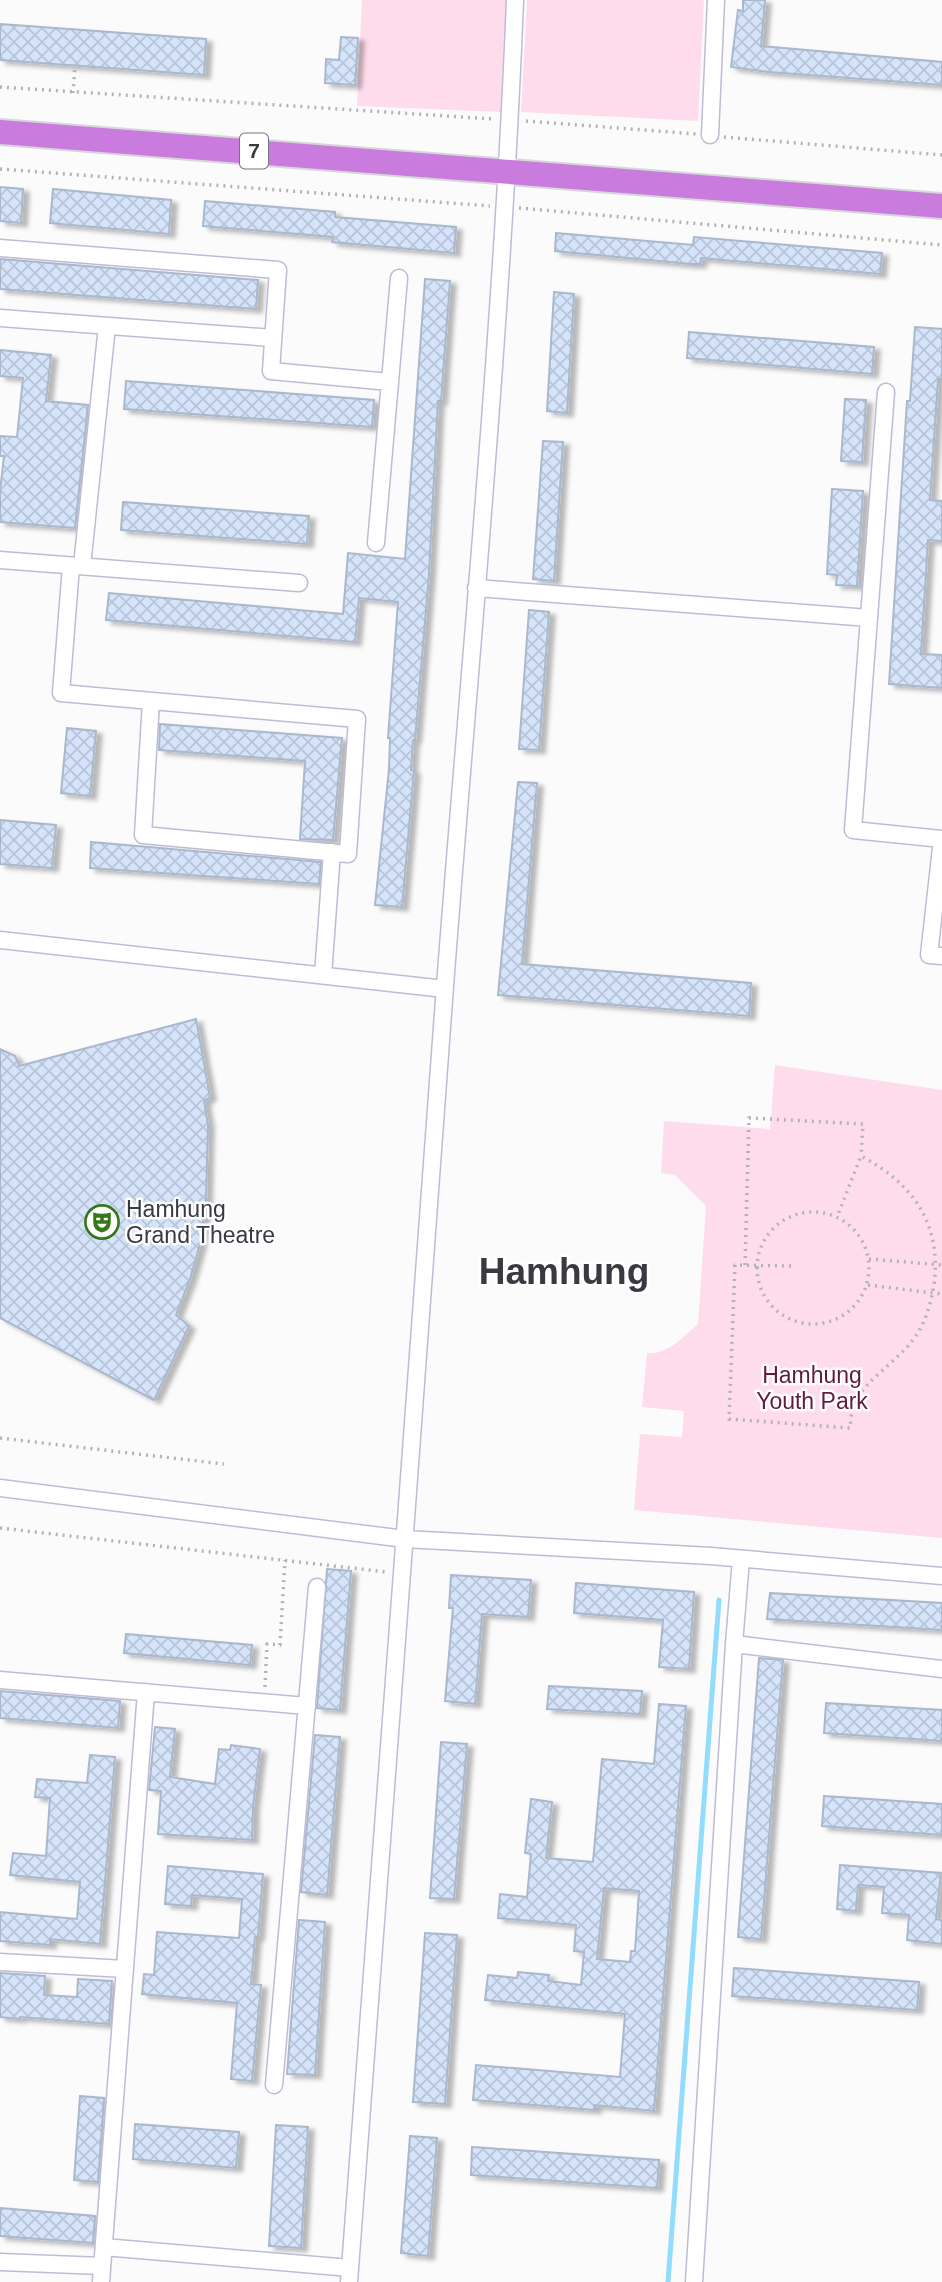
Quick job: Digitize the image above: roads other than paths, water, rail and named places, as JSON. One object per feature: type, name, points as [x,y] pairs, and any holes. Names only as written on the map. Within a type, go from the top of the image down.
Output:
[{"type":"highway","name":"7","points":[[0,132],[942,206]]},
{"type":"street","points":[[104,2248],[349,2275],[403,1574],[444,989],[506,207],[515,0]]},
{"type":"street","points":[[710,135],[716,0]]},
{"type":"street","points":[[0,248],[278,270],[271,371],[390,382]]},
{"type":"street","points":[[376,544],[399,278]]},
{"type":"street","points":[[0,318],[273,338]]},
{"type":"street","points":[[107,326],[61,693],[357,719],[348,854],[143,835],[151,701]]},
{"type":"street","points":[[886,393],[853,830],[942,839],[929,955],[942,956]]},
{"type":"street","points":[[0,560],[299,583]]},
{"type":"street","points":[[476,589],[869,618]]},
{"type":"street","points":[[323,975],[332,852]]},
{"type":"street","points":[[0,940],[444,989]]},
{"type":"street","points":[[0,1488],[405,1539],[741,1559],[942,1576]]},
{"type":"street","points":[[694,2282],[741,1559]]},
{"type":"street","points":[[274,2085],[317,1587]]},
{"type":"street","points":[[734,1644],[942,1669]]},
{"type":"street","points":[[0,1680],[307,1706]]},
{"type":"street","points":[[0,2262],[102,2274],[146,1692]]},
{"type":"street","points":[[0,1962],[125,1969]]},
{"type":"waterway","points":[[668,2282],[719,1600]]},
{"type":"place","name":"Hamhung Grand Theatre","points":[[102,1222]]},
{"type":"district","name":"Hamhung","points":[[564,1271]]},
{"type":"park label","name":"Hamhung Youth Park","points":[[812,1388]]}]
